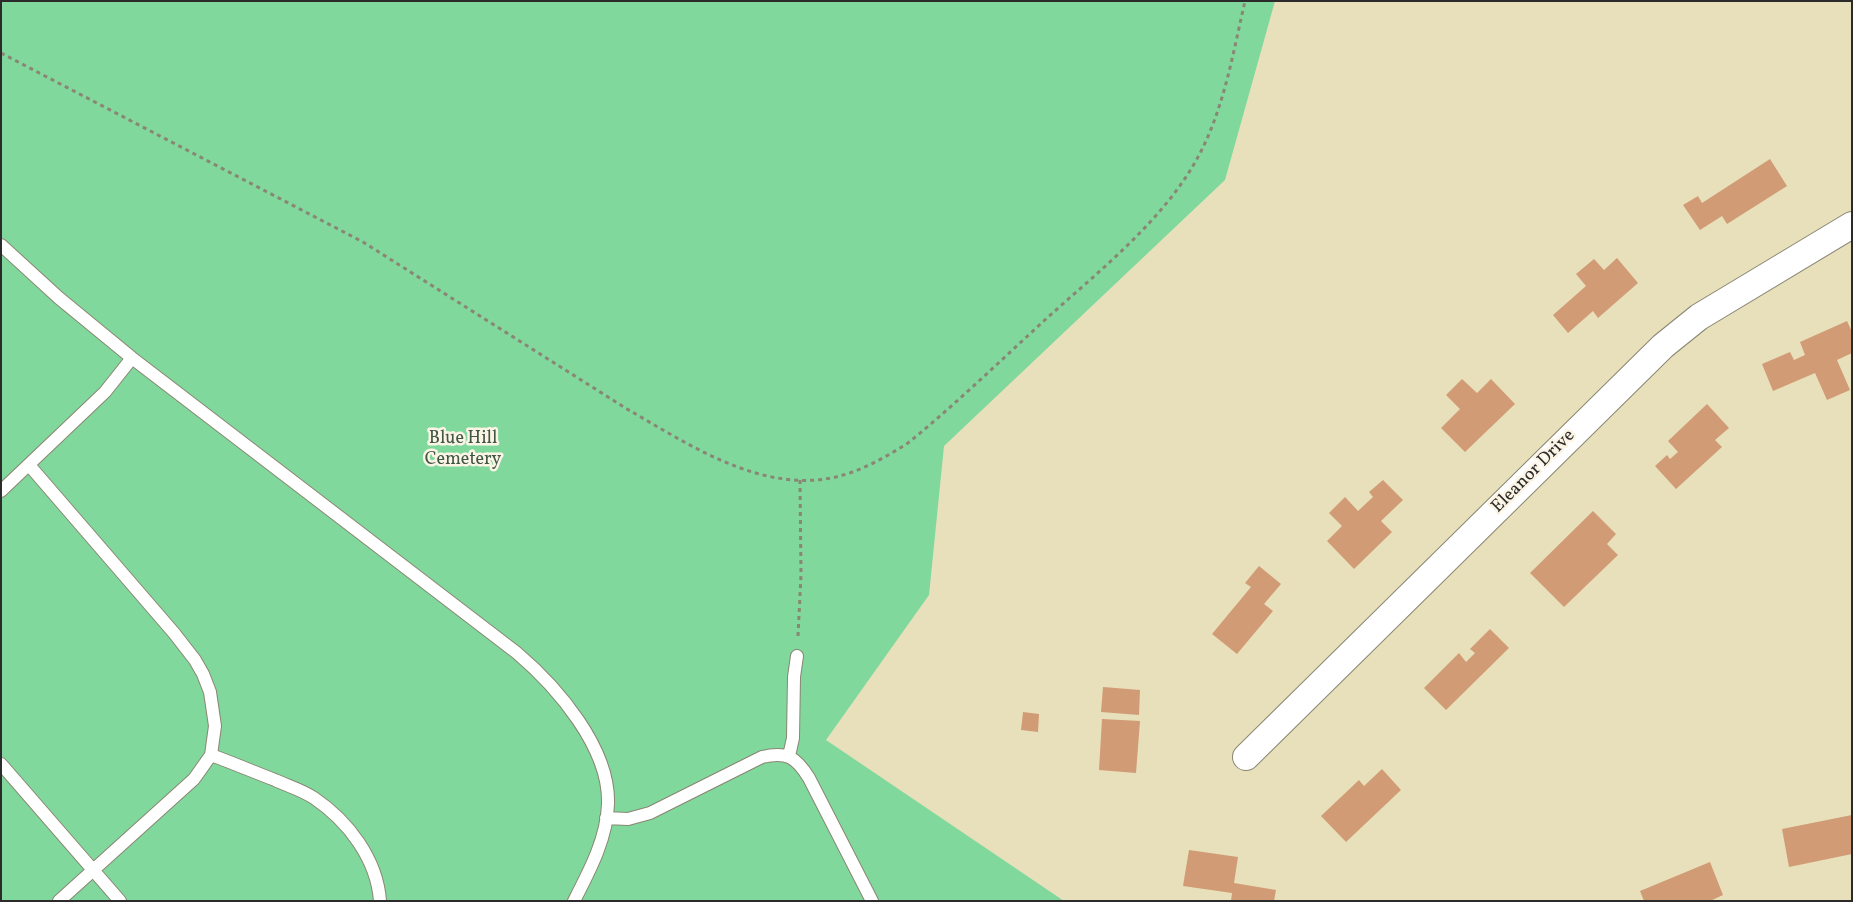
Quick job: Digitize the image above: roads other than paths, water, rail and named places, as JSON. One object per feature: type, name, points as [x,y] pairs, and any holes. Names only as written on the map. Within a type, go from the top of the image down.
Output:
[{"type":"street","name":"Eleanor Drive","points":[[1246,757],[1663,346],[1699,317],[1852,224]]},
{"type":"lane","points":[[1,245],[72,309],[132,358],[510,647],[534,668],[562,699],[592,746],[605,777],[608,803],[597,853],[574,901]]},
{"type":"lane","points":[[1,492],[105,392],[132,358]]},
{"type":"lane","points":[[29,465],[174,633],[195,660],[203,674],[214,709],[215,726],[211,754],[194,779],[59,901]]},
{"type":"lane","points":[[789,756],[793,738],[794,686],[797,656]]},
{"type":"lane","points":[[211,754],[312,797],[332,812],[361,845],[376,877],[380,901]]},
{"type":"lane","points":[[606,818],[628,819],[650,813],[762,757],[773,755],[789,756],[798,762],[809,778],[872,901]]},
{"type":"lane","points":[[1,764],[120,901]]},
{"type":"park label","name":"Blue Hill Cemetery","points":[[463,450]]}]
